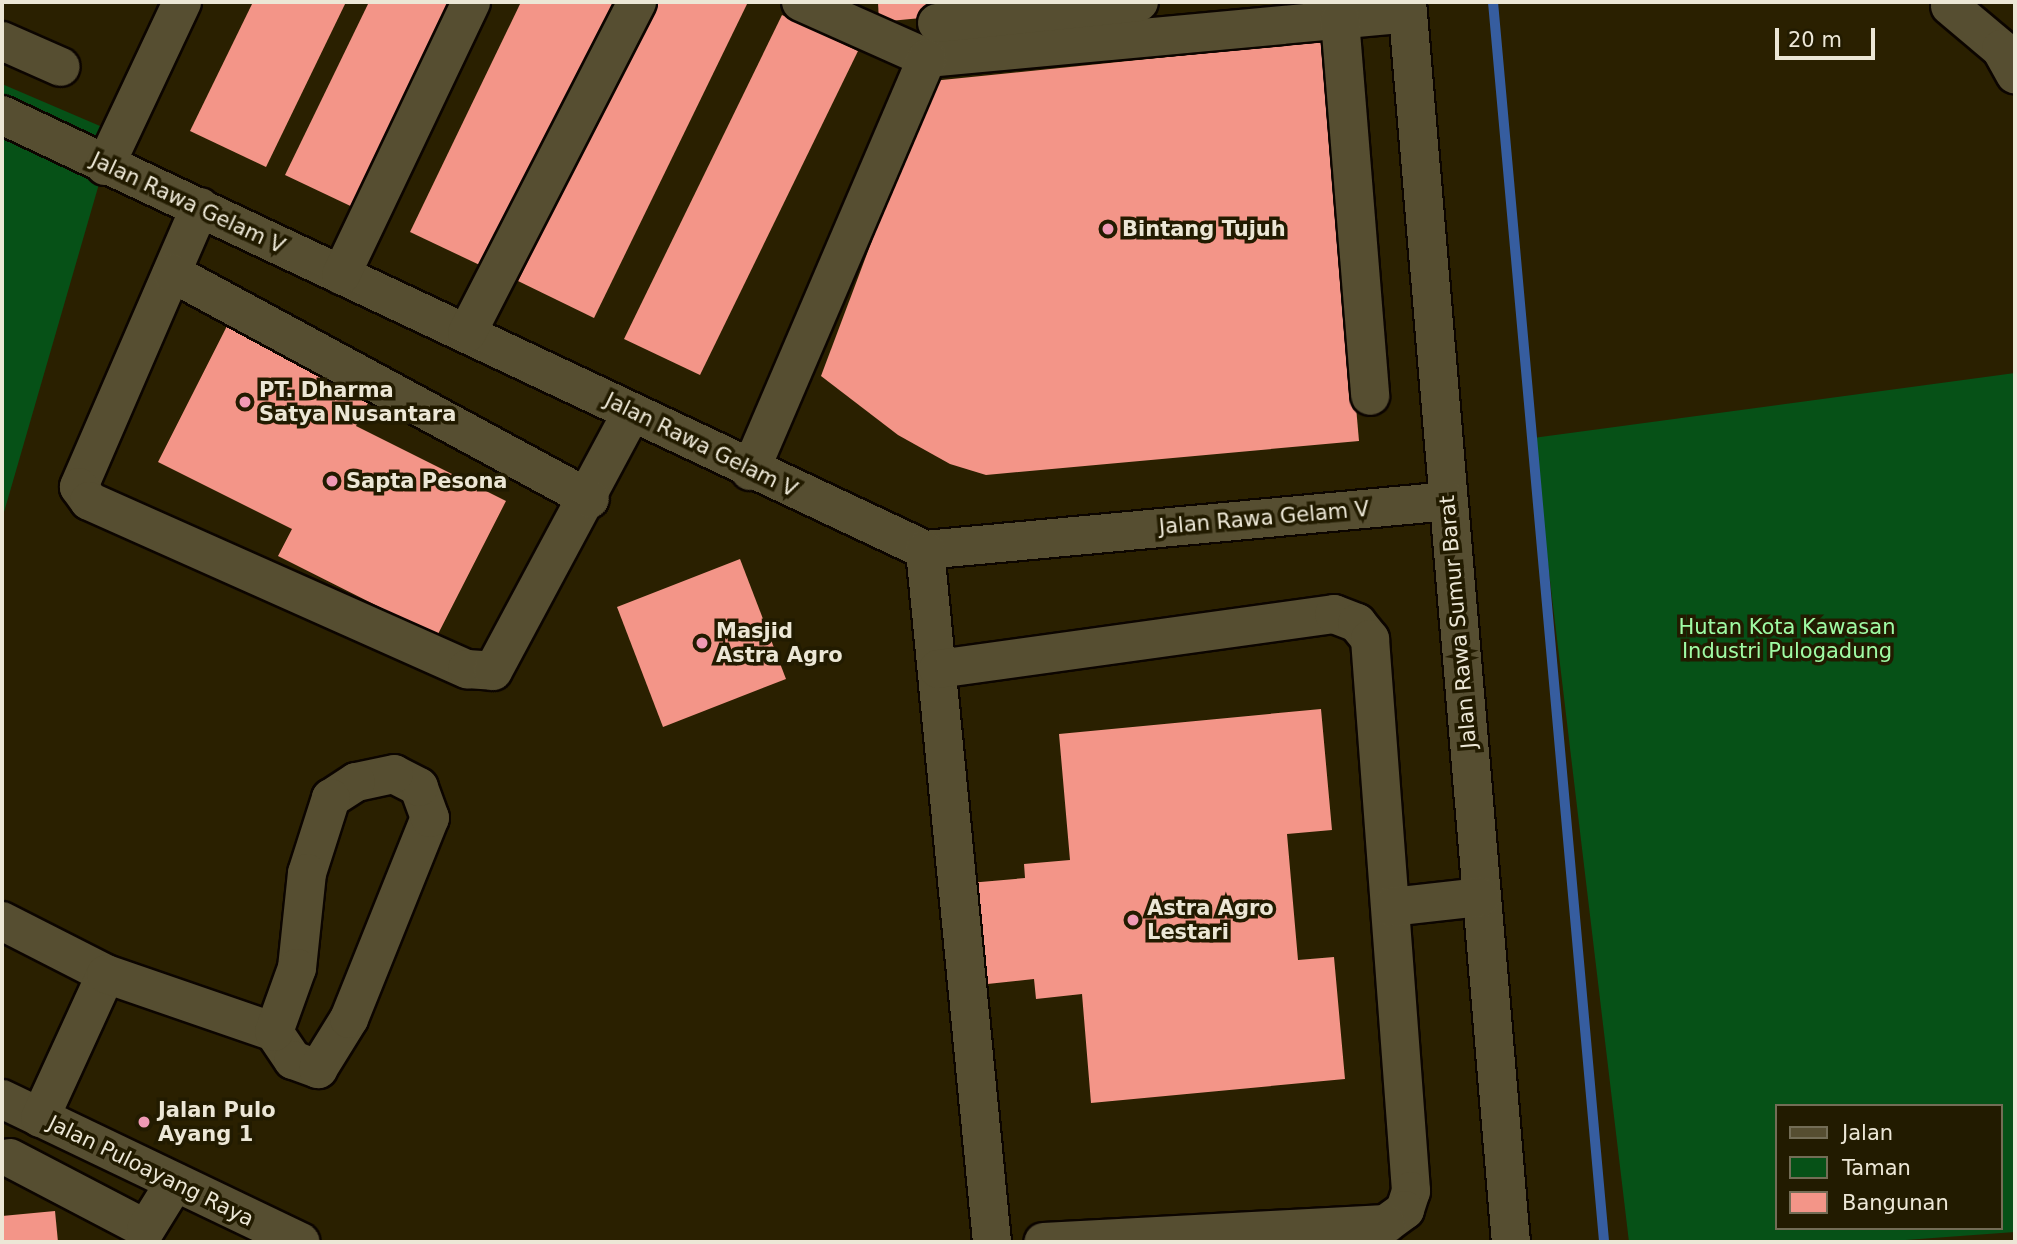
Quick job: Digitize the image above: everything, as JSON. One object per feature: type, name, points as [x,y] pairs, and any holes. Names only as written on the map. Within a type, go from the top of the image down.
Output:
[{"type":"street","points":[[105,166],[182,2]]},
{"type":"street","points":[[341,275],[471,2]]},
{"type":"street","points":[[467,334],[637,2]]},
{"type":"street","points":[[801,2],[932,41],[1340,20],[1408,7]]},
{"type":"street","points":[[932,41],[1139,2]]},
{"type":"street","points":[[1950,6],[2001,49],[2015,74]]},
{"type":"street","name":"Jalan Rawa Sumur Barat","points":[[1408,7],[1480,897],[1511,1242]]},
{"type":"street","points":[[1340,20],[1370,396]]},
{"type":"street","points":[[2,41],[61,67]]},
{"type":"street","points":[[750,471],[932,41]]},
{"type":"street","name":"Jalan Rawa Gelam V","points":[[2,115],[105,166],[200,207],[632,411],[750,471],[925,550],[1449,501]]},
{"type":"street","points":[[200,207],[79,487],[89,501],[467,669],[493,671],[590,499],[632,411]]},
{"type":"street","points":[[172,273],[590,499]]},
{"type":"street","points":[[925,550],[992,1242]]},
{"type":"street","points":[[938,668],[1334,614],[1357,623],[1370,639],[1411,1191],[1405,1210],[1386,1224],[1043,1242]]},
{"type":"street","points":[[2,921],[106,974],[274,1032],[293,1060],[318,1069],[330,1054],[430,818],[419,787],[394,774],[356,782],[331,798],[307,873],[297,968],[274,1032]]},
{"type":"street","points":[[1391,907],[1480,897]]},
{"type":"street","points":[[40,1118],[106,974]]},
{"type":"street","name":"Jalan Puloayang Raya","points":[[2,1099],[300,1242]]},
{"type":"street","points":[[10,1158],[146,1229],[175,1182]]},
{"type":"shaded area","points":[[2,2],[2015,2],[2015,1242],[2,1242]]},
{"type":"green space","points":[[2,84],[114,132],[2,519]]},
{"type":"green space","name":"Hutan Kota Kawasan Industri Pulogadung","points":[[2015,373],[2015,1232],[1878,1242],[1629,1242],[1533,438]]},
{"type":"building","points":[[253,2],[346,2],[266,167],[190,131]]},
{"type":"building","points":[[369,2],[463,2],[361,211],[285,175]]},
{"type":"building","points":[[521,2],[615,2],[486,268],[410,232]]},
{"type":"building","points":[[655,2],[748,2],[594,318],[518,281]]},
{"type":"building","points":[[878,2],[973,2],[974,13],[879,22]]},
{"type":"building","points":[[782,15],[858,51],[700,375],[624,339]]},
{"type":"building","name":"Bintang Tujuh","points":[[1324,41],[1359,441],[986,475],[950,464],[898,435],[821,376],[932,81]]},
{"type":"building","name":"Sapta Pesona","points":[[227,326],[370,399],[356,426],[506,501],[437,636],[278,556],[292,529],[158,462]]},
{"type":"building","name":"Masjid Astra Agro","points":[[740,559],[786,679],[663,727],[617,607]]},
{"type":"building","name":"Astra Agro Lestari","points":[[1321,709],[1332,830],[1287,834],[1298,960],[1334,957],[1345,1079],[1091,1103],[1082,994],[1036,999],[1034,979],[978,985],[969,883],[1025,878],[1024,864],[1070,860],[1059,734]]},
{"type":"building","points":[[55,1211],[58,1242],[2,1242],[2,1216]]},
{"type":"waterway","points":[[1493,2],[1604,1242]]},
{"type":"place","name":"Bintang Tujuh","points":[[1108,229]]},
{"type":"place","name":"PT. Dharma Satya Nusantara","points":[[245,402]]},
{"type":"place","name":"Sapta Pesona","points":[[332,481]]},
{"type":"place","name":"Masjid Astra Agro","points":[[702,643]]},
{"type":"place","name":"Astra Agro Lestari","points":[[1133,920]]},
{"type":"place","name":"Jalan Pulo Ayang 1","points":[[144,1122]]}]
